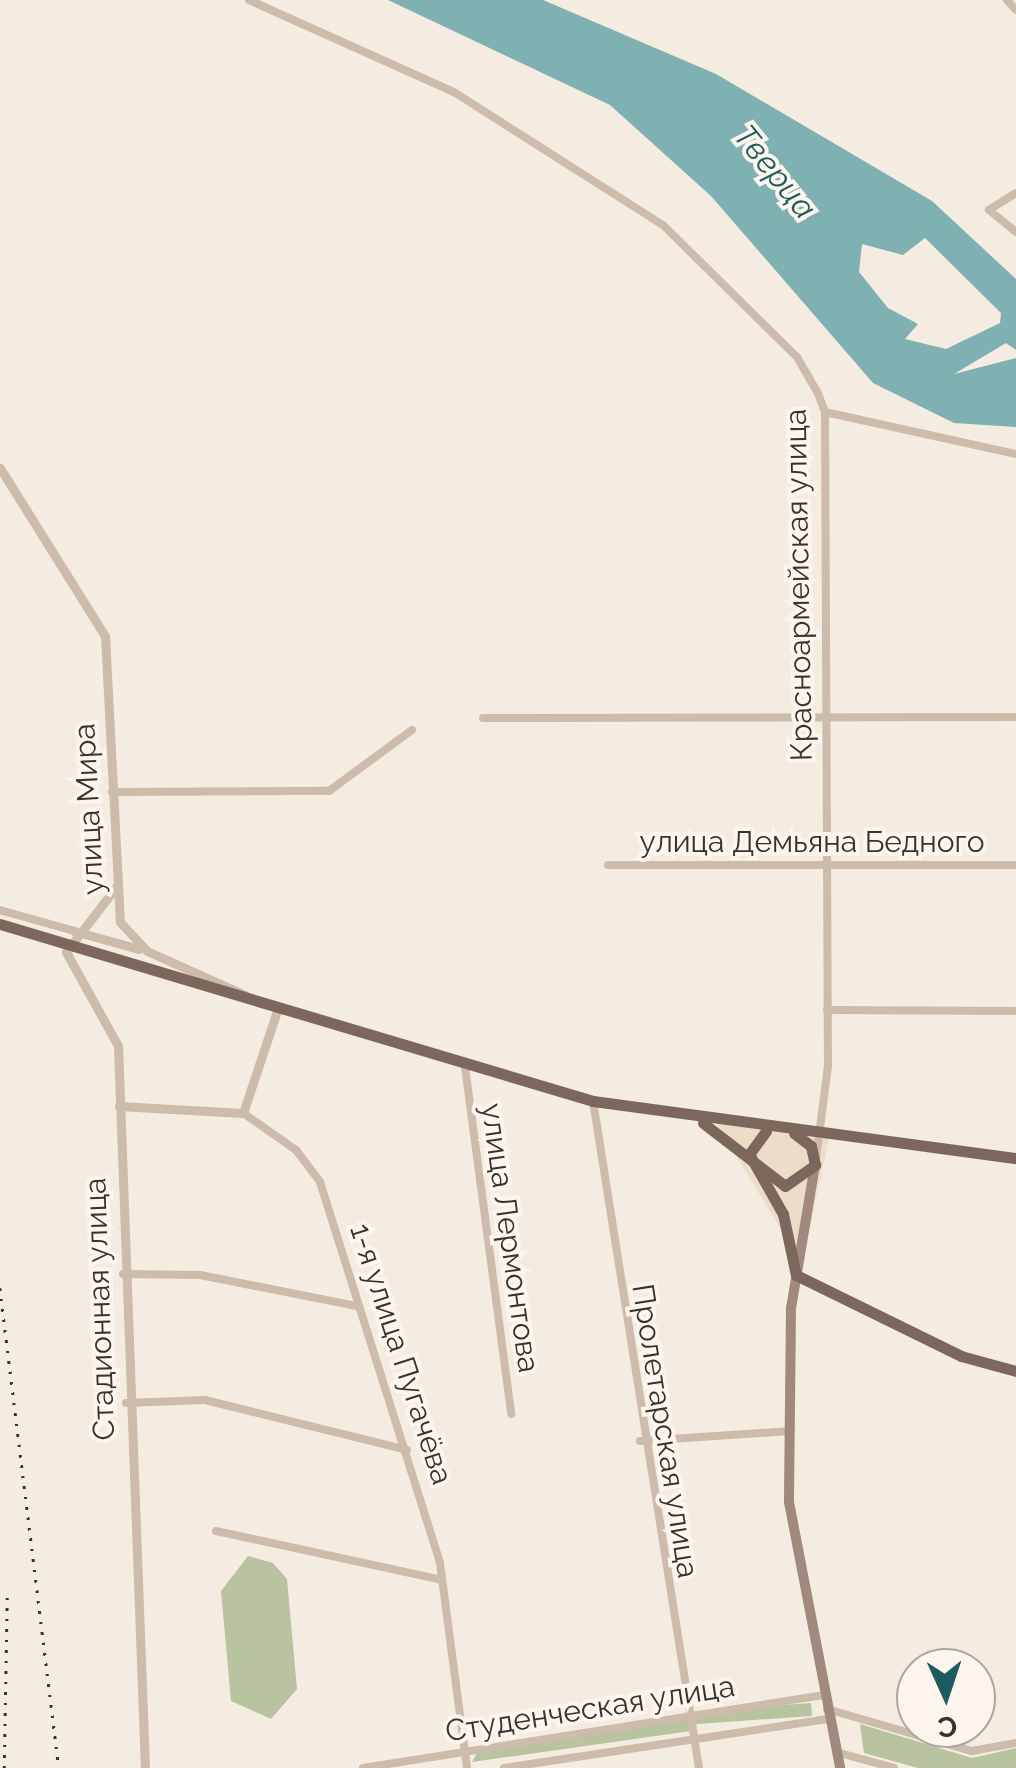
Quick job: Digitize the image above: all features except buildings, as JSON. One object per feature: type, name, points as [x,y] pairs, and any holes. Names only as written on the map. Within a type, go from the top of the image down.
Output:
[{"type":"main road","points":[[0,924],[259,1005]]},
{"type":"main road","name":"улица Мира","points":[[259,1005],[593,1101],[695,1119],[1016,1158]]},
{"type":"main road","name":"улица Мира","points":[[695,1119],[756,1168]]},
{"type":"main road","points":[[796,1276],[785,1220],[756,1168],[752,1138],[784,1130],[808,1142],[814,1166],[796,1276],[790,1431],[794,1550],[840,1768]]},
{"type":"main road","points":[[756,1168],[785,1186],[814,1166]]},
{"type":"main road","points":[[796,1276],[965,1358],[1016,1371]]},
{"type":"street","name":"Красноармейская улица","points":[[248,0],[454,92],[663,225],[797,357],[825,412],[822,862],[827,1010],[821,1134],[814,1166]]},
{"type":"street","points":[[1007,0],[1016,10]]},
{"type":"street","points":[[1016,193],[989,210],[1016,232]]},
{"type":"street","points":[[825,412],[1016,454]]},
{"type":"street","name":"улица Мира","points":[[0,468],[102,628],[120,922],[147,951],[259,1005]]},
{"type":"street","points":[[483,718],[1016,717]]},
{"type":"street","points":[[112,792],[329,791],[412,730]]},
{"type":"street","name":"улица Демьяна Бедного","points":[[608,865],[1016,865]]},
{"type":"street","points":[[74,930],[98,917],[116,887]]},
{"type":"street","points":[[0,910],[147,951]]},
{"type":"street","points":[[98,917],[120,922]]},
{"type":"street","name":"Стадионная улица","points":[[74,930],[66,957],[113,1027],[120,1106],[126,1403],[145,1768]]},
{"type":"street","points":[[827,1010],[1016,1011]]},
{"type":"street","points":[[120,1106],[243,1113],[277,1011]]},
{"type":"street","name":"улица Лермонтова","points":[[465,1067],[511,1414]]},
{"type":"street","name":"Пролетарская улица","points":[[593,1101],[640,1441],[699,1768]]},
{"type":"street","name":"1-я улица Пугачёва","points":[[243,1113],[314,1169],[356,1306],[408,1450],[442,1580],[467,1768]]},
{"type":"street","points":[[123,1274],[200,1275],[356,1306]]},
{"type":"street","points":[[126,1403],[204,1400],[408,1450]]},
{"type":"street","points":[[640,1441],[790,1431]]},
{"type":"street","points":[[216,1531],[442,1580]]},
{"type":"street","name":"Студенческая улица","points":[[363,1768],[823,1695]]},
{"type":"street","points":[[827,1713],[972,1751],[1016,1743]]},
{"type":"street","name":"Студенческая улица","points":[[504,1768],[695,1739],[827,1713]]},
{"type":"street","points":[[836,1752],[894,1768]]},
{"type":"green space","points":[[248,1556],[273,1563],[287,1579],[297,1689],[271,1719],[231,1701],[221,1591]]},
{"type":"green space","points":[[811,1703],[812,1716],[695,1724],[694,1711]]},
{"type":"green space","points":[[689,1719],[691,1731],[472,1762],[477,1753]]},
{"type":"green space","points":[[860,1724],[896,1735],[896,1748],[939,1748],[972,1758],[1016,1748],[1016,1768],[918,1768],[864,1753]]},
{"type":"shaded area","points":[[716,1123],[829,1138],[805,1250],[793,1249]]},
{"type":"water","name":"Тверца","points":[[388,0],[543,0],[716,74],[932,201],[1016,279],[1016,350],[1006,343],[954,374],[1016,358],[1016,427],[954,423],[873,383],[711,196],[610,105]],"holes":[[[925,238],[1001,313],[1000,323],[946,349],[905,339],[918,324],[888,308],[859,272],[862,244],[903,255]]]},
{"type":"railway","points":[[0,1288],[59,1768]]},
{"type":"railway","points":[[4,1768],[7,1594]]}]
